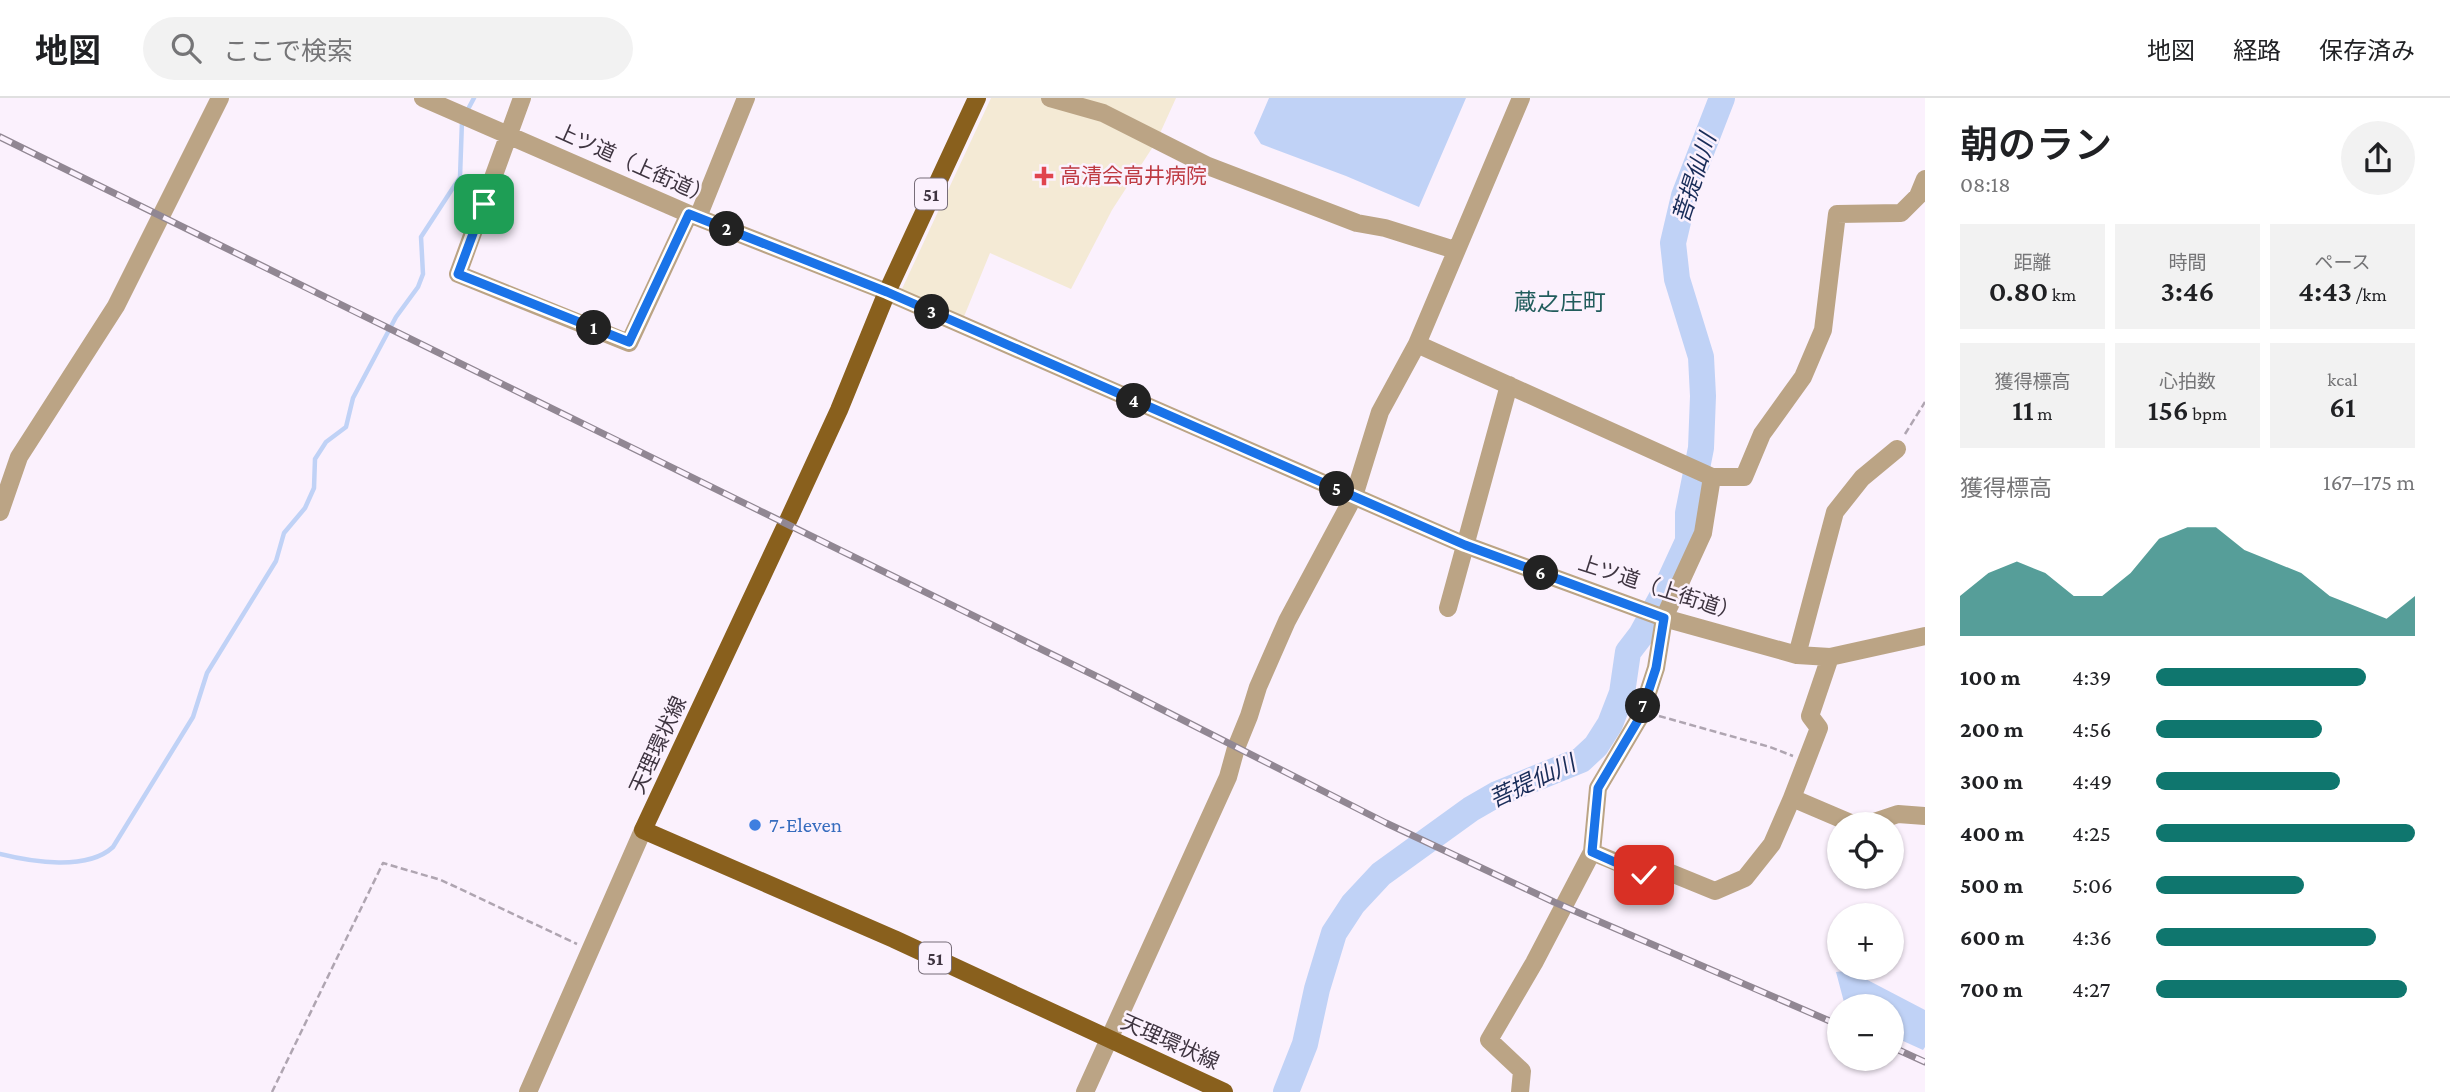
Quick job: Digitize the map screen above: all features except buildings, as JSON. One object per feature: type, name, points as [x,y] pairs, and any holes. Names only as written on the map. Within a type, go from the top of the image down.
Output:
[{"type":"main road","name":"天理環状線","points":[[977,98],[887,292],[839,410],[643,830],[894,939],[1224,1092]]},
{"type":"street","points":[[0,512],[19,457],[116,306],[220,98]]},
{"type":"street","name":"上ツ道（上街道）","points":[[423,98],[693,215],[887,292],[1465,545],[1664,618],[1797,655],[1830,657],[1925,635]]},
{"type":"street","points":[[522,98],[458,274],[629,342],[693,215],[746,98]]},
{"type":"street","points":[[1051,98],[1103,113],[1208,166],[1356,223],[1385,228],[1455,250]]},
{"type":"street","points":[[1085,1092],[1228,777],[1258,687],[1287,621],[1354,496],[1380,412],[1417,344],[1521,98]]},
{"type":"street","points":[[1417,344],[1712,477],[1744,477],[1762,435],[1803,377],[1824,330],[1837,214],[1901,213],[1918,196],[1925,179]]},
{"type":"street","points":[[1448,608],[1508,385]]},
{"type":"street","points":[[1797,655],[1835,512],[1862,478],[1895,450]]},
{"type":"street","points":[[1520,1092],[1522,1071],[1489,1040],[1534,963],[1592,852],[1598,788],[1642,711],[1656,668],[1664,618],[1703,533],[1712,477]]},
{"type":"street","points":[[1592,852],[1644,875],[1655,878],[1666,872],[1715,891],[1745,878],[1772,844],[1819,728],[1810,716],[1830,657]]},
{"type":"street","points":[[1792,798],[1827,813]]},
{"type":"street","points":[[1904,814],[1925,816]]},
{"type":"street","points":[[528,1092],[643,830]]},
{"type":"path","points":[[1895,450],[1925,402]]},
{"type":"path","points":[[1642,711],[1770,747],[1805,761]]},
{"type":"path","points":[[272,1092],[383,863],[441,880],[590,951]]},
{"type":"shaded area","name":"高清会高井病院","points":[[991,98],[1176,98],[1156,142],[1112,210],[1071,289],[990,253],[963,319],[901,291]]},
{"type":"water","points":[[1269,98],[1466,98],[1419,207],[1261,144],[1254,133]]},
{"type":"water","points":[[1838,980],[1868,980],[1894,994],[1842,994]]},
{"type":"water","points":[[1904,999],[1925,1010],[1923,1050],[1904,1041]]},
{"type":"waterway","points":[[466,113],[474,98]]},
{"type":"waterway","name":"菩提仙川","points":[[1286,1092],[1305,1044],[1317,989],[1334,933],[1353,904],[1381,874],[1471,809],[1497,794],[1581,760],[1596,746],[1610,724],[1622,693],[1628,652],[1641,635],[1664,593],[1688,541],[1688,513],[1701,448],[1703,396],[1701,357],[1677,279],[1673,243],[1684,196],[1722,98]]},
{"type":"waterway","points":[[0,854],[43,862],[74,862],[102,855],[113,847],[193,717],[207,673],[276,561],[284,533],[305,508],[314,488],[315,459],[326,442],[346,427],[353,398],[396,317],[418,287],[423,274],[421,237],[460,177],[462,121]]},
{"type":"railway","points":[[0,137],[1106,681],[1386,823],[1554,902],[1827,1020]]},
{"type":"railway","points":[[1904,1052],[1925,1062]]},
{"type":"place","name":"高清会高井病院","points":[[1044,176]]},
{"type":"place","name":"7-Eleven","points":[[755,825]]},
{"type":"district","name":"蔵之庄町","points":[[1560,302]]},
{"type":"route","points":[[484,204],[458,274],[629,342],[689,214],[887,292],[1465,545],[1664,618],[1656,668],[1640,717],[1598,788],[1592,852],[1644,875]]}]
